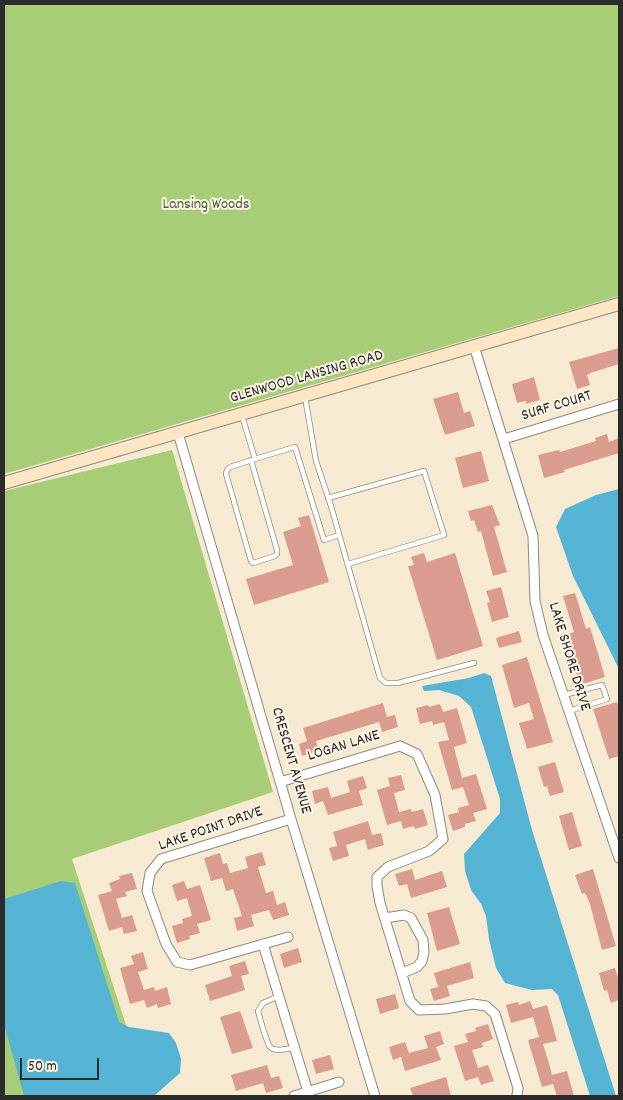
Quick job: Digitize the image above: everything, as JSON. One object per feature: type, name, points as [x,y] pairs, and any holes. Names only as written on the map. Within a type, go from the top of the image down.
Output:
[{"type":"main road","name":"GLENWOOD LANSING ROAD","points":[[4,484],[619,304]]},
{"type":"street","name":"LAKE SHORE DRIVE","points":[[474,346],[533,536],[535,600],[543,635],[616,838],[619,858]]},
{"type":"street","name":"SURF COURT","points":[[504,439],[619,404]]},
{"type":"street","name":"CRESCENT AVENUE","points":[[178,433],[280,782],[375,1096]]},
{"type":"street","name":"LOGAN LANE","points":[[280,782],[400,746],[417,754],[435,795],[443,839],[428,850],[388,867],[377,877],[377,886],[385,918],[410,1001],[419,1010],[445,1010],[473,1004],[486,1006],[496,1014],[518,1088],[517,1096]]},
{"type":"street","name":"LAKE POINT DRIVE","points":[[288,937],[190,965],[178,962],[166,944],[148,891],[150,873],[161,860],[291,819]]},
{"type":"street","points":[[385,918],[404,915],[411,918],[423,940],[424,952],[422,961],[417,967],[402,973]]},
{"type":"street","points":[[263,944],[308,1092]]},
{"type":"street","points":[[294,1096],[339,1082]]},
{"type":"lane","points":[[305,396],[316,461],[348,564],[380,678],[386,683],[398,683],[474,663]]},
{"type":"lane","points":[[242,414],[253,459],[277,550],[275,556],[253,563],[251,561],[226,474],[230,467],[253,459],[295,447],[324,540],[339,535]]},
{"type":"lane","points":[[328,498],[424,471],[444,535],[348,564]]},
{"type":"lane","points":[[564,695],[602,685],[607,699],[569,711]]},
{"type":"lane","points":[[279,996],[263,1002],[258,1011],[263,1029],[269,1046],[273,1049],[294,1048]]},
{"type":"green space","name":"Lansing Woods","points":[[4,4],[619,4],[619,296],[4,474]]},
{"type":"green space","points":[[172,450],[273,792],[72,859],[149,1096],[4,1096],[4,491]]},
{"type":"water","points":[[619,489],[619,669],[573,576],[556,527],[565,509],[596,495]]},
{"type":"water","points":[[484,673],[491,676],[532,830],[616,1096],[590,1096],[558,995],[552,989],[532,990],[505,983],[496,968],[486,916],[481,904],[471,890],[465,871],[464,854],[500,813],[500,799],[471,707],[459,696],[439,690],[424,691],[422,686],[469,678]]},
{"type":"water","points":[[61,881],[75,883],[119,1022],[129,1027],[169,1033],[176,1043],[181,1059],[180,1073],[154,1096],[24,1096],[4,1024],[4,899]]},
{"type":"building","points":[[619,348],[619,364],[590,373],[587,375],[590,385],[577,389],[569,362]]},
{"type":"building","points":[[534,377],[540,400],[526,404],[526,401],[517,403],[512,384]]},
{"type":"building","points":[[458,392],[464,413],[470,411],[475,426],[445,435],[433,399]]},
{"type":"building","points":[[607,434],[609,442],[619,438],[619,453],[544,478],[538,455],[559,450],[560,452],[596,441],[595,438]]},
{"type":"building","points":[[481,451],[489,481],[463,488],[455,458]]},
{"type":"building","points":[[492,505],[500,525],[494,527],[507,572],[493,576],[481,531],[478,532],[474,520],[471,521],[468,511]]},
{"type":"building","points":[[309,515],[329,582],[254,605],[246,579],[293,565],[283,532],[301,526],[298,518]]},
{"type":"building","points":[[424,553],[427,562],[455,553],[483,646],[437,660],[408,566],[414,565],[411,557]]},
{"type":"building","points":[[501,587],[509,617],[492,622],[487,603],[490,602],[486,591]]},
{"type":"building","points":[[575,593],[586,629],[590,627],[605,677],[580,685],[565,635],[574,632],[563,596]]},
{"type":"building","points":[[519,631],[522,642],[499,648],[496,638]]},
{"type":"building","points":[[527,657],[553,742],[527,749],[519,723],[534,719],[529,703],[514,708],[502,665]]},
{"type":"building","points":[[617,702],[619,709],[619,756],[609,759],[593,709]]},
{"type":"building","points":[[383,703],[387,717],[395,715],[398,727],[382,732],[379,722],[316,741],[319,751],[302,756],[299,744],[307,741],[303,728]]},
{"type":"building","points":[[440,704],[443,712],[457,708],[467,743],[454,747],[462,778],[476,774],[487,809],[473,813],[476,821],[465,824],[465,827],[453,831],[448,815],[459,812],[458,808],[469,805],[463,787],[452,790],[438,742],[449,740],[444,722],[433,725],[432,721],[420,724],[416,708]]},
{"type":"building","points":[[555,762],[564,792],[550,796],[547,786],[544,787],[538,767]]},
{"type":"building","points":[[401,775],[405,790],[394,793],[399,812],[411,809],[412,812],[423,809],[428,825],[415,829],[414,826],[403,829],[401,821],[387,825],[377,790],[390,786],[388,778]]},
{"type":"building","points":[[363,776],[367,788],[359,791],[363,805],[328,815],[323,801],[315,804],[312,791],[328,787],[331,798],[350,792],[347,781]]},
{"type":"building","points":[[572,812],[582,846],[569,850],[559,816]]},
{"type":"building","points":[[368,821],[372,835],[381,833],[384,845],[368,850],[365,839],[346,845],[349,856],[333,861],[329,848],[337,846],[333,832]]},
{"type":"building","points":[[262,852],[266,865],[258,867],[266,893],[273,891],[277,905],[285,902],[289,915],[273,920],[269,910],[251,915],[254,926],[237,931],[234,918],[242,916],[233,889],[226,891],[222,878],[211,881],[204,858],[220,853],[223,864],[227,863],[230,873],[248,868],[245,857]]},
{"type":"building","points":[[412,869],[415,880],[442,871],[447,887],[411,898],[407,884],[399,886],[395,874]]},
{"type":"building","points":[[593,869],[616,946],[602,950],[590,904],[585,893],[582,894],[575,875]]},
{"type":"building","points":[[132,873],[137,889],[125,892],[127,896],[116,899],[122,918],[132,915],[137,931],[124,934],[122,927],[109,931],[98,895],[112,891],[109,883],[120,879],[119,876]]},
{"type":"building","points":[[184,881],[187,889],[200,885],[211,920],[197,924],[200,933],[189,936],[190,939],[177,943],[172,926],[183,923],[182,919],[192,916],[187,898],[177,901],[172,885]]},
{"type":"building","points":[[449,907],[460,944],[437,951],[427,913]]},
{"type":"building","points":[[298,948],[302,962],[284,968],[280,954]]},
{"type":"building","points":[[143,952],[148,969],[138,972],[144,990],[154,987],[155,991],[167,987],[171,1004],[158,1008],[157,1004],[147,1008],[144,1000],[130,1004],[120,968],[134,964],[131,956]]},
{"type":"building","points":[[245,961],[249,974],[241,976],[245,990],[210,1001],[205,985],[232,976],[229,966]]},
{"type":"building","points":[[470,962],[474,978],[447,986],[450,996],[434,1001],[430,989],[438,987],[434,973]]},
{"type":"building","points":[[615,968],[619,980],[619,1000],[611,1003],[607,990],[604,991],[599,973]]},
{"type":"building","points":[[395,994],[399,1008],[380,1014],[376,999]]},
{"type":"building","points":[[530,1001],[533,1009],[547,1005],[557,1041],[543,1044],[552,1075],[567,1071],[574,1096],[557,1096],[553,1084],[542,1087],[528,1040],[539,1037],[533,1017],[511,1023],[506,1005],[518,1002],[519,1005]]},
{"type":"building","points":[[240,1011],[253,1048],[232,1054],[220,1017]]},
{"type":"building","points":[[488,1024],[493,1039],[482,1043],[483,1047],[472,1050],[478,1068],[488,1065],[494,1081],[481,1085],[478,1077],[465,1081],[454,1046],[468,1042],[465,1034],[476,1031],[475,1028]]},
{"type":"building","points":[[440,1031],[444,1044],[436,1047],[441,1060],[405,1071],[401,1057],[393,1060],[389,1047],[405,1042],[409,1053],[428,1048],[424,1036]]},
{"type":"building","points":[[330,1055],[334,1069],[316,1074],[312,1060]]},
{"type":"building","points":[[267,1065],[271,1078],[279,1076],[283,1088],[266,1093],[263,1083],[236,1091],[231,1075]]},
{"type":"building","points":[[446,1077],[451,1096],[413,1096],[410,1088]]}]
